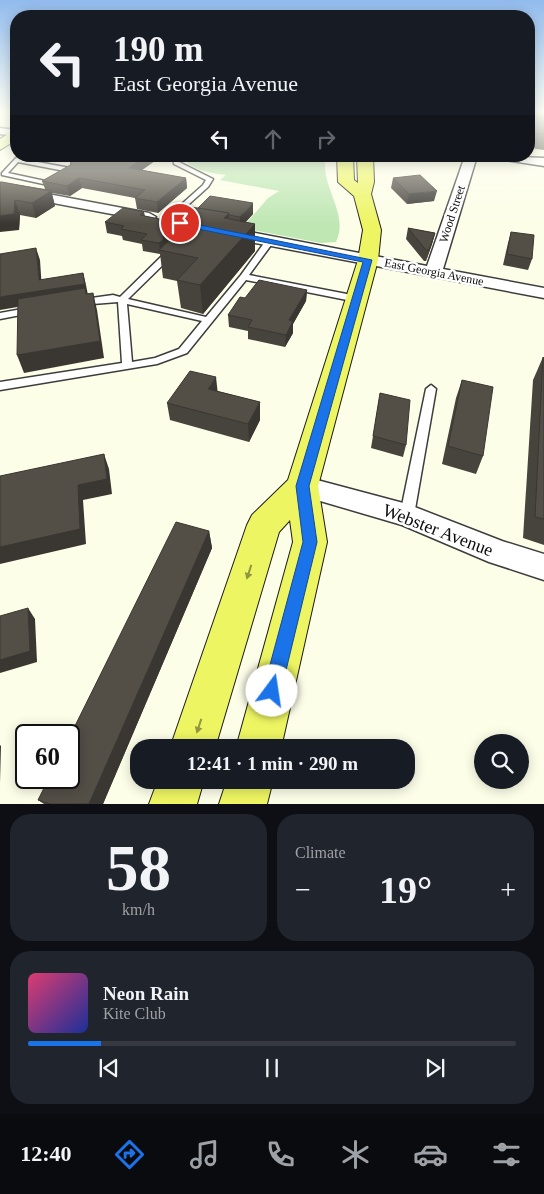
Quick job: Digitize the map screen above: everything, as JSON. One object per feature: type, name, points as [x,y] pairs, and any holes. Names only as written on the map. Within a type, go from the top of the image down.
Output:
[{"type":"main road","points":[[345,162],[346,182],[362,194]]},
{"type":"main road","points":[[260,739],[310,542],[302,486],[368,260],[372,230],[362,194],[366,182],[365,162]]},
{"type":"main road","points":[[195,739],[264,525],[302,486]]},
{"type":"main road","points":[[173,804],[178,789]]},
{"type":"main road","points":[[244,804],[248,789]]},
{"type":"street","name":"Wood Street","points":[[433,272],[469,162]]},
{"type":"street","points":[[0,189],[184,224]]},
{"type":"street","name":"East Georgia Avenue","points":[[212,229],[544,293]]},
{"type":"street","name":"Webster Avenue","points":[[302,486],[407,514],[499,553],[544,567]]},
{"type":"lane","points":[[14,162],[4,174],[48,183]]},
{"type":"lane","points":[[27,162],[70,170]]},
{"type":"lane","points":[[168,221],[206,186],[210,179],[182,167],[176,162]]},
{"type":"lane","points":[[63,174],[78,165]]},
{"type":"lane","points":[[29,194],[56,179]]},
{"type":"lane","points":[[0,386],[156,361],[183,351],[244,277],[270,241]]},
{"type":"lane","points":[[127,366],[122,300],[172,251],[169,249],[173,245]]},
{"type":"lane","points":[[244,277],[356,299]]},
{"type":"lane","points":[[68,304],[113,298],[209,320]]},
{"type":"lane","points":[[0,316],[41,309]]},
{"type":"lane","points":[[407,514],[430,390]]},
{"type":"green space","points":[[187,162],[325,162],[327,178],[339,221],[336,242],[321,243],[242,228],[268,198],[279,191],[220,180],[226,175],[208,172]]},
{"type":"building","points":[[138,162],[129,168],[186,178],[157,202],[135,198],[145,190],[79,178],[67,186],[42,181],[72,164],[70,163]]},
{"type":"building","points":[[420,175],[437,191],[409,194],[393,178]]},
{"type":"building","points":[[0,182],[51,191],[32,203],[15,200],[14,214],[0,216]]},
{"type":"building","points":[[210,196],[253,203],[240,217],[229,215],[229,213],[198,208]]},
{"type":"building","points":[[191,207],[229,213],[224,218],[255,224],[200,285],[177,280],[198,258],[159,250],[178,232],[170,231],[174,225],[173,223]]},
{"type":"building","points":[[123,208],[144,212],[140,215],[174,222],[174,225],[163,235],[163,240],[159,243],[141,240],[147,234],[121,229],[124,226],[105,222]]},
{"type":"building","points":[[408,228],[435,233],[429,250],[426,250]]},
{"type":"building","points":[[511,232],[534,235],[532,259],[507,254]]},
{"type":"building","points":[[36,248],[39,280],[83,273],[85,284],[0,297],[0,254]]},
{"type":"building","points":[[259,280],[307,290],[289,320],[293,321],[286,335],[248,327],[252,320],[228,315],[240,297],[245,298]]},
{"type":"building","points":[[85,288],[86,294],[93,293],[100,341],[17,355],[18,299]]},
{"type":"building","points":[[544,358],[544,519],[535,517]]},
{"type":"building","points":[[190,371],[216,377],[208,389],[260,402],[248,424],[167,403]]},
{"type":"building","points":[[462,380],[493,387],[483,456],[448,446]]},
{"type":"building","points":[[380,393],[410,400],[406,445],[373,436]]},
{"type":"building","points":[[104,454],[107,479],[78,485],[80,529],[0,547],[0,476]]},
{"type":"building","points":[[176,522],[209,531],[89,804],[50,804],[38,800],[44,789],[80,789],[80,724],[76,724]]},
{"type":"building","points":[[28,608],[30,651],[0,660],[0,616]]},
{"type":"route","points":[[180,223],[368,260],[302,486],[310,542],[272,691]]}]
